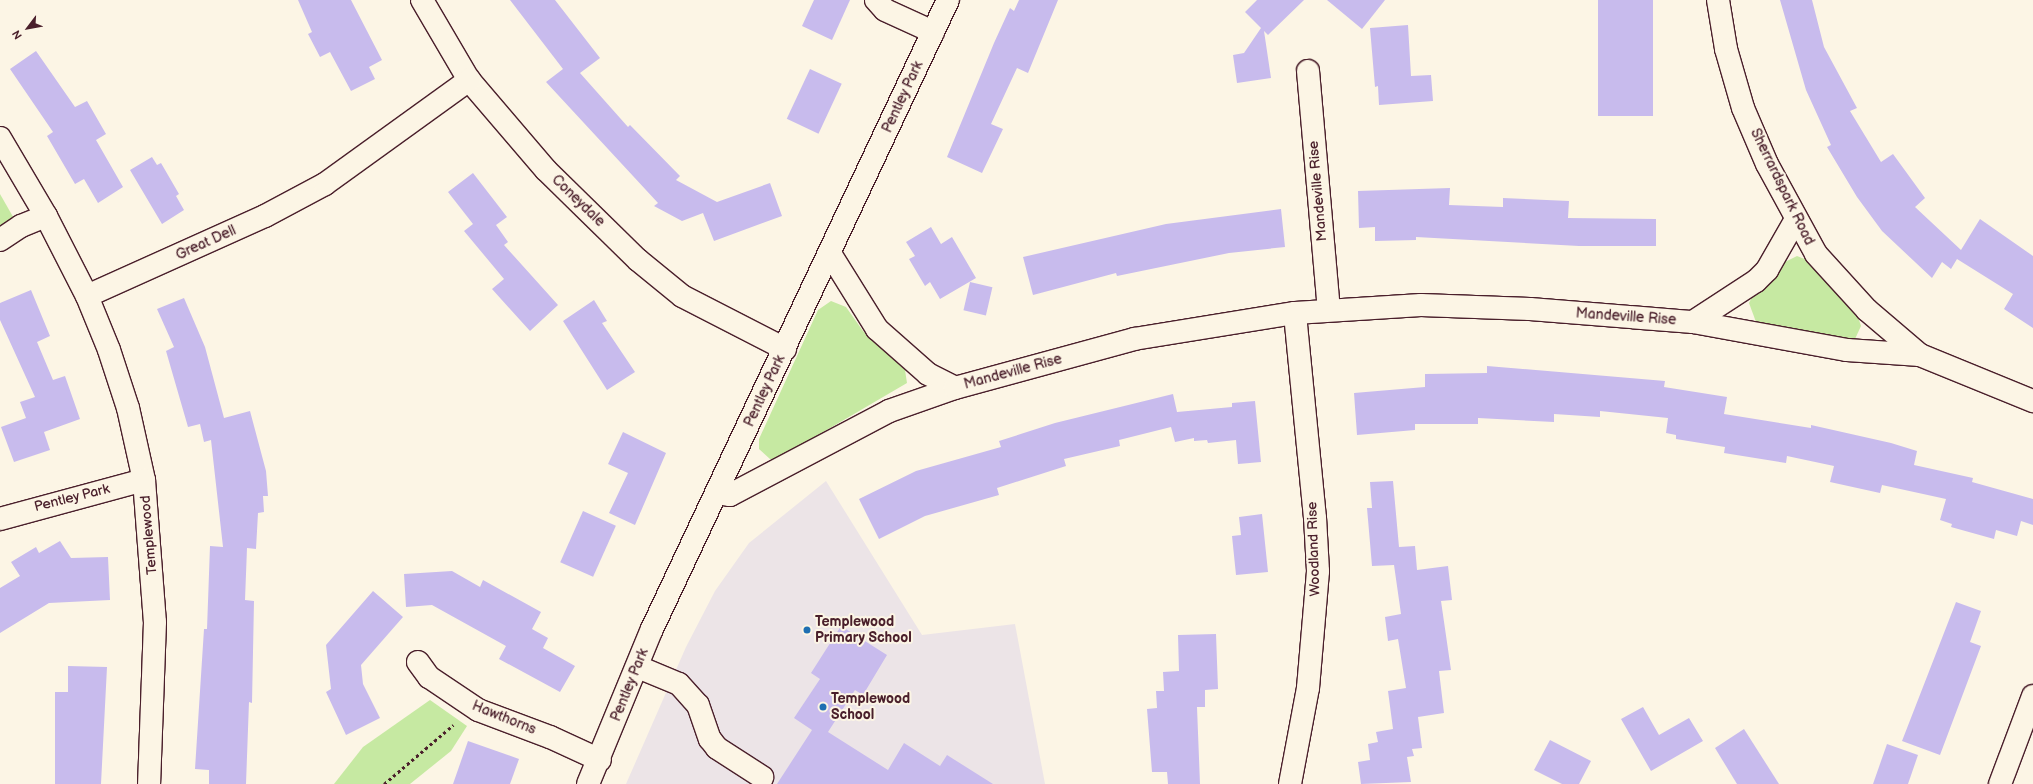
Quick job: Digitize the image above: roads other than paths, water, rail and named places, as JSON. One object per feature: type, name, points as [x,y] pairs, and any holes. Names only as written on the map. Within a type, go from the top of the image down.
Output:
[{"type":"street","name":"Coneydale","points":[[422,0],[469,80],[546,170],[638,260],[682,296],[785,349]]},
{"type":"street","points":[[876,0],[885,10],[933,32]]},
{"type":"street","name":"Pentley Park","points":[[588,784],[600,760],[638,667],[717,493],[831,255],[948,0]]},
{"type":"street","name":"Sherrardspark Road","points":[[1718,0],[1726,49],[1744,108],[1795,221],[1816,254],[1843,286],[1920,355],[2033,401]]},
{"type":"street","name":"Mandeville Rise","points":[[1308,71],[1329,310]]},
{"type":"street","name":"Great Dell","points":[[87,296],[265,216],[325,184],[469,80]]},
{"type":"street","points":[[0,138],[46,216],[87,296]]},
{"type":"street","points":[[0,240],[21,226],[46,216]]},
{"type":"street","points":[[1693,322],[1756,281],[1767,270],[1795,221]]},
{"type":"street","points":[[831,255],[877,329],[928,374],[955,388]]},
{"type":"street","name":"Templewood","points":[[87,296],[110,350],[128,408],[144,480],[155,622],[149,784]]},
{"type":"street","name":"Mandeville Rise","points":[[717,493],[730,495],[889,411],[955,388],[1134,338],[1295,313],[1421,305],[1530,309],[1693,322],[1847,350],[1920,355]]},
{"type":"street","name":"Woodland Rise","points":[[1290,784],[1308,688],[1318,571],[1315,518],[1295,313]]},
{"type":"street","name":"Pentley Park","points":[[0,518],[144,480]]},
{"type":"street","name":"Hawthorns","points":[[418,662],[429,677],[474,708],[550,736],[600,760]]},
{"type":"street","points":[[638,667],[679,684],[698,705],[710,739],[717,748],[762,777]]},
{"type":"street","points":[[2000,784],[2033,696]]},
{"type":"place","name":"Templewood Primary School","points":[[807,630]]},
{"type":"place","name":"Templewood School","points":[[823,707]]}]
